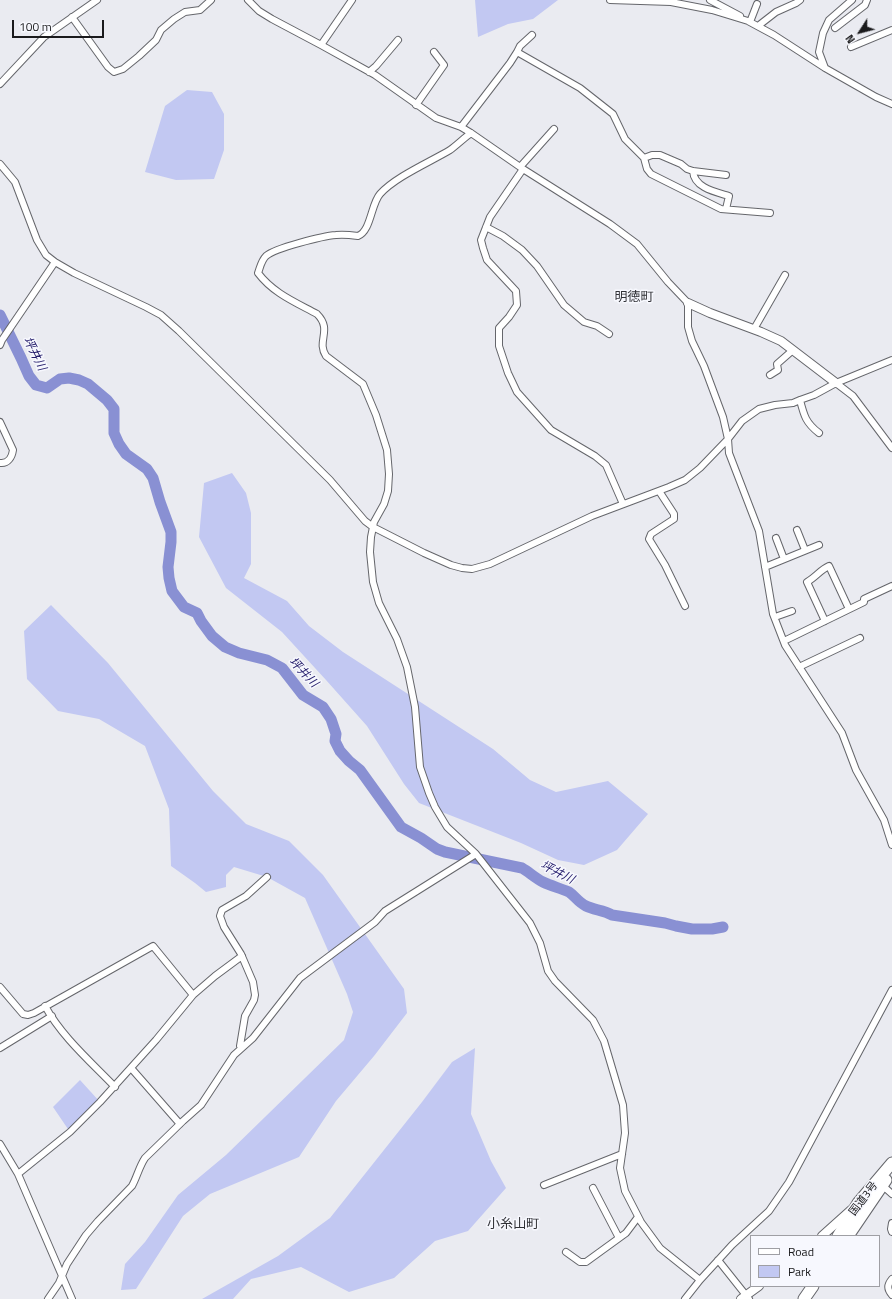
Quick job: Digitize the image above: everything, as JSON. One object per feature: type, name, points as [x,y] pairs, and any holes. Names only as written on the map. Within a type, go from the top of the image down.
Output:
[{"type":"highway","name":"国道3号","points":[[840,1235],[858,1203],[892,1163]]},
{"type":"highway","name":"国道3号","points":[[840,1235],[859,1219],[892,1170]]},
{"type":"highway","points":[[799,1299],[806,1287]]},
{"type":"highway","points":[[804,1299],[812,1287]]},
{"type":"street","points":[[0,84],[38,42],[97,0]]},
{"type":"street","points":[[72,17],[108,67],[114,72],[123,69],[139,56],[154,42],[162,30],[174,19],[187,11],[200,10],[211,0]]},
{"type":"street","points":[[248,0],[259,11],[369,72],[436,118],[471,132],[522,168],[610,224],[636,244],[668,282],[688,302],[710,313],[754,329],[781,341],[853,396],[892,448]]},
{"type":"street","points":[[321,45],[352,0]]},
{"type":"street","points":[[610,0],[671,2],[712,10],[749,21]]},
{"type":"street","points":[[710,0],[774,35],[825,68],[892,104]]},
{"type":"street","points":[[758,26],[776,12],[800,0]]},
{"type":"street","points":[[825,68],[819,52],[823,33],[829,20],[852,0]]},
{"type":"street","points":[[836,28],[865,4],[867,0]]},
{"type":"street","points":[[749,21],[756,4]]},
{"type":"street","points":[[850,47],[892,30]]},
{"type":"street","points":[[461,127],[510,64],[520,46],[532,35]]},
{"type":"street","points":[[369,72],[398,40]]},
{"type":"street","points":[[416,105],[444,64],[434,52]]},
{"type":"street","points":[[517,52],[580,88],[613,114],[625,139],[644,158],[647,169],[652,174],[721,209],[770,213]]},
{"type":"street","points":[[554,129],[522,168],[490,217],[481,240],[487,260],[516,291],[517,305],[499,328],[499,346],[508,373],[517,392],[551,430],[595,456],[606,465],[623,504]]},
{"type":"street","points":[[471,132],[451,149],[400,178],[386,188],[379,195],[367,226],[360,235],[337,235],[315,239],[274,252],[266,257],[261,263],[258,273],[273,289],[317,314],[321,318],[324,325],[322,345],[324,353],[358,380],[366,389],[381,429],[387,450],[389,485],[387,496],[372,527],[370,545],[371,568],[379,603],[398,638],[407,667],[415,707],[420,767],[435,807],[447,827],[476,854],[530,924],[540,943],[548,971],[554,981],[593,1020],[604,1042],[623,1105],[625,1133],[620,1168],[625,1191],[638,1217],[660,1248],[700,1280]]},
{"type":"street","points":[[644,158],[652,154],[660,155],[681,164],[687,169],[726,174]]},
{"type":"street","points":[[0,164],[15,182],[37,240],[41,249],[46,255],[55,262],[80,276],[161,315],[330,480],[365,521],[372,527],[424,553],[451,565],[462,568],[479,568],[592,516],[685,480],[700,468],[728,439],[742,421],[759,409],[793,403],[814,395],[836,383],[892,360]]},
{"type":"street","points":[[694,171],[694,176],[702,187],[729,196],[726,209]]},
{"type":"street","points":[[486,227],[503,236],[522,250],[537,266],[564,305],[584,322],[597,326],[609,334]]},
{"type":"street","points":[[1,342],[55,262]]},
{"type":"street","points":[[754,329],[785,275]]},
{"type":"street","points":[[688,302],[688,327],[692,341],[707,373],[723,417],[728,439],[729,454],[759,531],[775,617],[785,645],[842,733],[856,770],[884,820],[892,845]]},
{"type":"street","points":[[770,374],[778,370],[777,364],[793,350]]},
{"type":"street","points":[[800,400],[804,417],[811,427],[819,433]]},
{"type":"street","points":[[0,422],[14,450],[9,460],[4,463],[0,463]]},
{"type":"street","points":[[659,491],[674,514],[674,519],[651,534],[649,539],[665,566],[685,606]]},
{"type":"street","points":[[797,530],[805,550]]},
{"type":"street","points":[[776,538],[784,559]]},
{"type":"street","points":[[765,566],[819,545]]},
{"type":"street","points":[[825,621],[807,582],[816,577],[821,570],[829,566],[849,609]]},
{"type":"street","points":[[784,641],[864,602],[864,599],[892,586]]},
{"type":"street","points":[[775,617],[792,610]]},
{"type":"street","points":[[799,667],[860,638]]},
{"type":"street","points":[[48,1299],[56,1289],[67,1264],[93,1226],[132,1186],[141,1163],[201,1104],[234,1055],[253,1038],[300,978],[375,922],[385,911],[476,854]]},
{"type":"street","points":[[241,1048],[240,1046],[245,1016],[255,995],[253,982],[242,956],[224,926],[220,916],[221,912],[246,896],[267,877]]},
{"type":"street","points":[[0,987],[23,1014],[28,1015],[153,946],[193,995]]},
{"type":"street","points":[[18,1174],[70,1132],[115,1087],[193,995],[242,956]]},
{"type":"street","points":[[684,1299],[718,1260],[749,1228],[769,1211],[789,1182],[892,990]]},
{"type":"street","points":[[45,1006],[74,1044],[115,1087]]},
{"type":"street","points":[[0,1048],[52,1016]]},
{"type":"street","points":[[131,1068],[180,1124]]},
{"type":"street","points":[[0,1144],[18,1174],[72,1299]]},
{"type":"street","points":[[544,1185],[622,1154]]},
{"type":"street","points":[[882,1185],[892,1194]]},
{"type":"street","points":[[593,1188],[620,1238]]},
{"type":"street","points":[[823,1235],[858,1203]]},
{"type":"street","points":[[566,1252],[580,1262],[586,1262],[626,1233],[638,1217]]},
{"type":"street","points":[[892,1223],[890,1229],[892,1232]]},
{"type":"street","points":[[718,1260],[745,1298],[758,1287]]},
{"type":"street","points":[[892,1279],[889,1282],[888,1287],[892,1295]]},
{"type":"green space","points":[[475,0],[558,0],[533,19],[508,24],[478,37]]},
{"type":"green space","points":[[187,90],[212,92],[224,114],[224,150],[214,179],[176,180],[145,172],[165,106]]},
{"type":"green space","points":[[232,473],[246,493],[251,513],[251,564],[244,578],[287,601],[309,626],[343,652],[493,749],[530,780],[556,792],[608,781],[648,814],[617,850],[584,865],[558,860],[521,843],[419,803],[404,784],[367,726],[326,680],[282,632],[226,588],[199,537],[204,483]]},
{"type":"green space","points":[[51,605],[108,663],[213,791],[246,824],[289,841],[323,875],[404,989],[407,1013],[374,1056],[336,1101],[299,1157],[210,1194],[183,1216],[136,1289],[121,1290],[125,1264],[145,1242],[178,1195],[226,1155],[344,1040],[353,1012],[347,994],[305,898],[267,877],[234,867],[226,875],[226,887],[206,892],[171,866],[169,809],[145,746],[99,719],[58,711],[27,679],[24,631]]},
{"type":"green space","points":[[475,1048],[471,1114],[491,1161],[506,1188],[468,1231],[435,1241],[394,1278],[349,1292],[301,1267],[251,1279],[233,1299],[202,1299],[278,1256],[330,1218],[452,1062]]},
{"type":"green space","points":[[80,1080],[100,1102],[70,1132],[53,1107]]},
{"type":"waterway","name":"坪井川","points":[[0,315],[29,376],[36,385],[47,388],[60,379],[69,378],[79,380],[88,384],[107,400],[114,409],[114,433],[119,444],[126,454],[147,469],[153,478],[171,532],[168,567],[172,591],[184,607],[197,613],[212,636],[225,647],[239,653],[267,660],[282,668],[303,695],[323,707],[331,719],[336,734],[335,741],[340,751],[360,770],[401,827],[437,849],[445,852],[522,868],[537,879],[569,892],[586,906],[612,915],[665,923],[692,929],[712,929],[723,927]]},
{"type":"district","name":"明徳町","points":[[634,298]]},
{"type":"district","name":"小糸山町","points":[[513,1225]]}]
